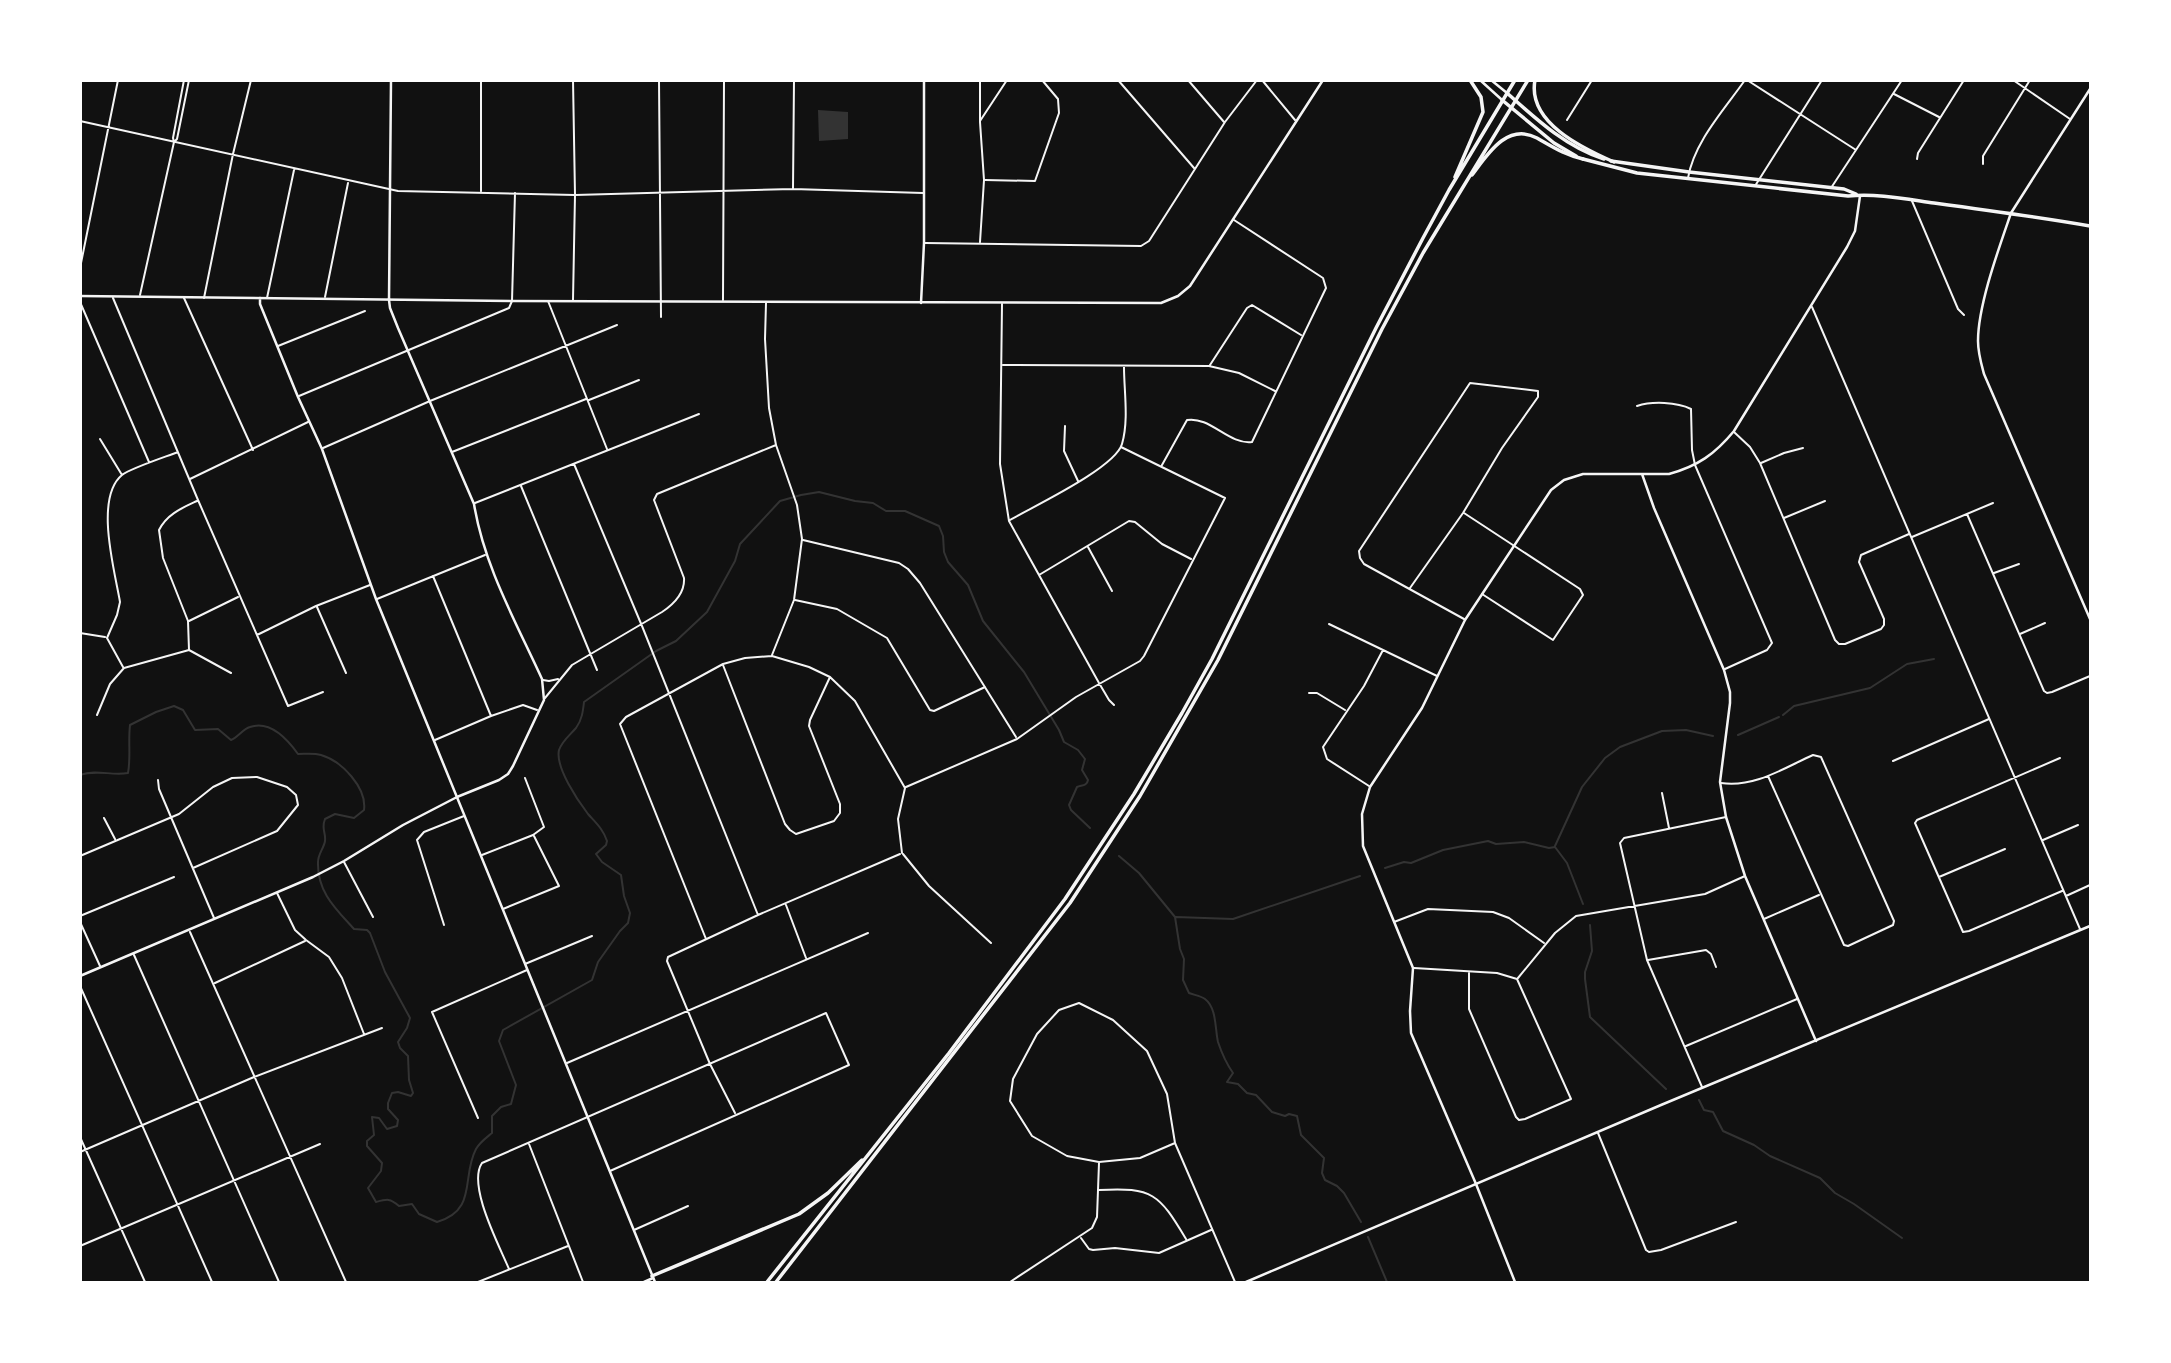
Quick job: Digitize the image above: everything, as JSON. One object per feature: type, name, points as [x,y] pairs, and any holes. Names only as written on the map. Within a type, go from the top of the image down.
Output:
[{"type":"main road","points":[[80,976],[313,877],[403,825],[457,797],[499,780],[508,774],[513,766],[544,700],[542,679],[486,555],[474,504],[390,308],[391,80]]},
{"type":"main road","points":[[921,303],[925,80]]},
{"type":"main road","points":[[80,296],[1153,304],[1175,298],[1189,286],[1323,80]]},
{"type":"main road","points":[[1449,190],[1483,112],[1481,97],[1470,80]]},
{"type":"main road","points":[[1480,80],[1555,143],[1583,159]]},
{"type":"main road","points":[[1492,80],[1540,122],[1575,147],[1614,162],[1831,187],[1859,195]]},
{"type":"main road","points":[[767,1283],[877,1145],[1065,899],[1134,794],[1212,659],[1376,328],[1449,190],[1515,80]]},
{"type":"main road","points":[[776,1283],[1070,903],[1140,796],[1219,660],[1382,328],[1423,253],[1528,80]]},
{"type":"main road","points":[[1535,80],[1536,106],[1546,118],[1571,140],[1614,162]]},
{"type":"main road","points":[[2091,89],[2011,213],[1998,251],[1979,327],[1979,358],[1984,374],[2091,619]]},
{"type":"main road","points":[[1460,191],[1498,142],[1509,136],[1530,135],[1567,156],[1637,173],[1847,196],[1912,200],[2091,226]]},
{"type":"main road","points":[[1515,1283],[1411,1033],[1409,1012],[1413,968],[1361,838],[1362,814],[1370,787],[1422,708],[1465,620],[1548,494],[1564,480],[1583,474],[1669,474],[1695,465],[1717,452],[1734,431],[1855,231],[1859,195]]},
{"type":"main road","points":[[260,298],[277,347],[322,449],[376,599],[654,1279]]},
{"type":"main road","points":[[1642,474],[1724,670],[1730,692],[1720,782],[1726,817],[1745,876],[1816,1041]]},
{"type":"main road","points":[[1246,1283],[1702,1088],[2091,926]]},
{"type":"main road","points":[[644,1283],[804,1211],[833,1189],[877,1145]]},
{"type":"street","points":[[80,268],[118,80]]},
{"type":"street","points":[[139,297],[174,142],[184,80]]},
{"type":"street","points":[[174,142],[177,139],[189,80]]},
{"type":"street","points":[[204,298],[251,80]]},
{"type":"street","points":[[481,80],[481,192]]},
{"type":"street","points":[[573,80],[573,301]]},
{"type":"street","points":[[659,80],[661,317]]},
{"type":"street","points":[[723,301],[724,80]]},
{"type":"street","points":[[793,189],[794,80]]},
{"type":"street","points":[[980,80],[984,180],[980,243]]},
{"type":"street","points":[[980,122],[1007,80]]},
{"type":"street","points":[[984,180],[1035,181],[1059,113],[1058,99],[1042,80]]},
{"type":"street","points":[[1118,80],[1195,169]]},
{"type":"street","points":[[1188,80],[1225,122]]},
{"type":"street","points":[[924,243],[1141,246],[1149,241],[1225,122],[1257,80]]},
{"type":"street","points":[[1262,80],[1297,122]]},
{"type":"street","points":[[1567,120],[1592,80]]},
{"type":"street","points":[[1688,179],[1692,160],[1700,144],[1746,80],[1856,150]]},
{"type":"street","points":[[1754,186],[1822,80]]},
{"type":"street","points":[[1831,187],[1902,80]]},
{"type":"street","points":[[1917,159],[1918,153],[1964,80]]},
{"type":"street","points":[[2013,80],[2070,118]]},
{"type":"street","points":[[1983,164],[1983,156],[2030,80]]},
{"type":"street","points":[[1894,94],[1940,117]]},
{"type":"street","points":[[80,121],[389,190],[575,195],[793,189],[924,193]]},
{"type":"street","points":[[267,298],[295,169]]},
{"type":"street","points":[[325,298],[348,182]]},
{"type":"street","points":[[298,397],[509,308],[512,301],[515,193]]},
{"type":"street","points":[[1912,200],[1957,306],[1964,315]]},
{"type":"street","points":[[1161,467],[1187,420],[1195,419],[1240,441],[1252,442],[1326,288],[1325,281],[1233,219]]},
{"type":"street","points":[[112,297],[288,706],[323,692]]},
{"type":"street","points":[[184,298],[253,450]]},
{"type":"street","points":[[548,301],[607,450]]},
{"type":"street","points":[[80,302],[150,464]]},
{"type":"street","points":[[766,302],[767,387],[776,445],[797,505],[802,539],[794,600],[772,656]]},
{"type":"street","points":[[1002,303],[1000,464],[1009,521],[1099,683],[1114,705]]},
{"type":"street","points":[[1209,366],[1247,308],[1252,305],[1302,336]]},
{"type":"street","points":[[1812,306],[2080,930]]},
{"type":"street","points":[[277,347],[365,311]]},
{"type":"street","points":[[322,449],[430,401],[617,325]]},
{"type":"street","points":[[1002,365],[1209,366],[1239,373],[1276,391]]},
{"type":"street","points":[[1009,521],[1103,467],[1121,447],[1124,432],[1124,366]]},
{"type":"street","points":[[452,452],[639,380]]},
{"type":"street","points":[[1410,589],[1538,397],[1538,391],[1470,383],[1359,551],[1364,564],[1465,620]]},
{"type":"street","points":[[1637,406],[1647,402],[1691,409],[1695,465],[1772,643],[1768,650],[1724,670]]},
{"type":"street","points":[[474,504],[699,414]]},
{"type":"street","points":[[189,479],[310,421]]},
{"type":"street","points":[[1065,426],[1063,451],[1079,481]]},
{"type":"street","points":[[1734,431],[1750,447],[1760,463],[1839,644],[1845,645],[1881,629],[1884,625],[1884,619],[1859,562],[1860,557],[1909,534]]},
{"type":"street","points":[[100,439],[122,475]]},
{"type":"street","points":[[544,700],[572,664],[642,626],[675,602],[684,585],[684,578],[654,500],[657,494],[776,445]]},
{"type":"street","points":[[905,788],[1017,739],[1099,683],[1142,659],[1225,498],[1121,447]]},
{"type":"street","points":[[1760,463],[1803,448]]},
{"type":"street","points":[[107,638],[120,603],[108,524],[110,501],[116,485],[122,475],[178,452]]},
{"type":"street","points":[[574,464],[758,915]]},
{"type":"street","points":[[521,485],[597,670]]},
{"type":"street","points":[[189,650],[188,621],[163,558],[159,530],[177,510],[198,500]]},
{"type":"street","points":[[1783,518],[1825,501]]},
{"type":"street","points":[[1911,538],[1993,503]]},
{"type":"street","points":[[1463,513],[1580,589],[1582,597],[1553,640],[1482,594]]},
{"type":"street","points":[[1967,514],[2042,687],[2047,693],[2091,676]]},
{"type":"street","points":[[1038,576],[1131,520],[1156,539],[1192,560]]},
{"type":"street","points":[[802,539],[899,563],[908,569],[920,583],[1017,739]]},
{"type":"street","points":[[1088,547],[1112,591]]},
{"type":"street","points":[[376,599],[486,555]]},
{"type":"street","points":[[1993,574],[2019,564]]},
{"type":"street","points":[[433,576],[491,716]]},
{"type":"street","points":[[256,635],[316,606],[371,584]]},
{"type":"street","points":[[188,621],[240,596]]},
{"type":"street","points":[[794,600],[837,609],[887,638],[930,710],[934,711],[985,687]]},
{"type":"street","points":[[316,606],[346,673]]},
{"type":"street","points":[[1329,624],[1438,677]]},
{"type":"street","points":[[2019,634],[2045,624]]},
{"type":"street","points":[[80,634],[107,638]]},
{"type":"street","points":[[107,638],[124,668]]},
{"type":"street","points":[[97,715],[110,684],[124,668],[189,650],[230,673]]},
{"type":"street","points":[[1370,787],[1327,759],[1323,747],[1364,686],[1384,650]]},
{"type":"street","points":[[706,939],[620,726],[626,717],[723,664],[745,658],[772,656],[809,667],[830,677],[855,701],[905,788],[898,819],[902,853],[929,886],[991,943]]},
{"type":"street","points":[[723,664],[785,824],[796,834],[834,821],[840,813],[840,804],[809,726],[830,677]]},
{"type":"street","points":[[542,679],[558,679]]},
{"type":"street","points":[[1309,692],[1317,693],[1347,711]]},
{"type":"street","points":[[434,741],[523,705],[539,710]]},
{"type":"street","points":[[1893,761],[1990,719]]},
{"type":"street","points":[[1720,782],[1741,784],[1768,776],[1813,755],[1821,757],[1894,923],[1846,946],[1768,776]]},
{"type":"street","points":[[2060,758],[1916,821],[1965,932],[2063,890]]},
{"type":"street","points":[[80,856],[179,814],[213,787],[232,778],[257,777],[286,787],[296,795],[298,805],[277,831],[193,868]]},
{"type":"street","points":[[481,856],[533,835],[544,827],[525,778]]},
{"type":"street","points":[[158,780],[159,789],[214,919]]},
{"type":"street","points":[[1662,793],[1670,829]]},
{"type":"street","points":[[444,925],[417,841],[424,832],[465,816]]},
{"type":"street","points":[[1702,1088],[1647,960],[1620,843],[1624,838],[1726,817]]},
{"type":"street","points":[[104,818],[116,840]]},
{"type":"street","points":[[2042,840],[2078,825]]},
{"type":"street","points":[[502,909],[559,886],[533,835]]},
{"type":"street","points":[[1939,877],[2005,849]]},
{"type":"street","points":[[735,1114],[710,1064],[667,961],[673,954],[902,853]]},
{"type":"street","points":[[344,861],[373,918]]},
{"type":"street","points":[[1517,979],[1545,944],[1565,923],[1576,916],[1705,894],[1745,876]]},
{"type":"street","points":[[80,916],[174,877]]},
{"type":"street","points":[[2065,896],[2091,885]]},
{"type":"street","points":[[277,893],[295,930],[330,957],[342,978],[365,1035]]},
{"type":"street","points":[[1764,919],[1820,894]]},
{"type":"street","points":[[785,904],[807,959]]},
{"type":"street","points":[[1394,922],[1428,909],[1493,912],[1508,918],[1545,944]]},
{"type":"street","points":[[80,922],[100,968]]},
{"type":"street","points":[[189,930],[346,1283]]},
{"type":"street","points":[[566,1064],[868,933]]},
{"type":"street","points":[[525,964],[592,936]]},
{"type":"street","points":[[214,983],[306,940]]},
{"type":"street","points":[[1647,960],[1706,950],[1711,954],[1716,967]]},
{"type":"street","points":[[133,954],[279,1283]]},
{"type":"street","points":[[1413,968],[1497,973],[1517,979],[1572,1099],[1519,1120],[1516,1117],[1469,1009],[1469,972]]},
{"type":"street","points":[[478,1118],[432,1012],[528,970]]},
{"type":"street","points":[[80,986],[212,1283]]},
{"type":"street","points":[[1685,1046],[1798,999]]},
{"type":"street","points":[[1175,1143],[1140,1157],[1099,1162],[1067,1156],[1031,1136],[1010,1101],[1013,1079],[1037,1034],[1059,1010],[1079,1003],[1113,1020],[1147,1051],[1167,1094],[1175,1143],[1235,1283]]},
{"type":"street","points":[[509,1269],[479,1194],[479,1165],[826,1014],[849,1064],[609,1171]]},
{"type":"street","points":[[80,1152],[254,1077],[382,1028]]},
{"type":"street","points":[[1598,1132],[1649,1252],[1736,1222]]},
{"type":"street","points":[[80,1137],[145,1283]]},
{"type":"street","points":[[529,1143],[583,1283]]},
{"type":"street","points":[[80,1246],[320,1144]]},
{"type":"street","points":[[1010,1283],[1092,1228],[1096,1221],[1099,1162]]},
{"type":"street","points":[[1098,1190],[1130,1189],[1156,1198],[1169,1211],[1188,1240]]},
{"type":"street","points":[[634,1230],[688,1206]]},
{"type":"street","points":[[1080,1237],[1089,1249],[1093,1250],[1115,1248],[1157,1253],[1212,1230]]},
{"type":"street","points":[[478,1283],[569,1246]]},
{"type":"shaded area","points":[[818,110],[848,112],[848,139],[819,141]]},
{"type":"waterway","points":[[80,775],[128,773],[130,725],[174,706],[183,710],[195,730],[218,729],[231,740],[245,729],[265,726],[284,737],[298,754],[316,754],[329,758],[351,776],[362,793],[364,810],[354,818],[335,814],[325,819],[325,841],[318,862],[321,882],[329,899],[354,929],[367,930],[370,933],[385,972],[410,1018],[398,1042],[408,1056],[409,1080],[413,1093],[411,1096],[392,1093],[388,1109],[398,1120],[397,1126],[387,1129],[379,1118],[372,1117],[374,1135],[367,1141],[367,1146],[382,1163],[381,1171],[368,1188],[376,1202],[388,1200],[399,1206],[412,1204],[419,1214],[437,1222],[450,1217],[458,1209],[463,1201],[476,1149],[492,1133],[492,1116],[501,1107],[511,1104],[516,1085],[499,1041],[503,1030],[592,980],[598,962],[628,923],[630,913],[621,875],[602,862],[596,854],[607,841],[568,783],[560,765],[560,747],[578,725],[584,702],[656,651],[676,641],[707,612],[735,561],[740,544],[780,501],[819,492],[873,503],[886,511],[905,511],[939,526],[948,562],[968,585],[983,621],[1024,672],[1064,742],[1078,750],[1085,759],[1082,770],[1088,780],[1077,787],[1069,805],[1090,828]]},
{"type":"waterway","points":[[1783,715],[1794,706],[1870,688],[1907,664],[1934,659]]},
{"type":"waterway","points":[[1738,735],[1779,717]]},
{"type":"waterway","points":[[1555,846],[1582,787],[1605,758],[1620,747],[1662,731],[1686,730],[1713,736]]},
{"type":"waterway","points":[[1385,868],[1404,862],[1411,863],[1443,850],[1488,841],[1496,844],[1524,842],[1555,847],[1567,863],[1583,904]]},
{"type":"waterway","points":[[1119,856],[1139,873],[1175,917],[1184,959],[1183,980],[1189,993],[1205,999],[1212,1008],[1218,1042],[1233,1073],[1227,1082],[1238,1084],[1247,1093],[1256,1095],[1272,1112],[1297,1116],[1301,1135],[1324,1158],[1322,1173],[1325,1180],[1344,1193],[1361,1222]]},
{"type":"waterway","points":[[1176,917],[1233,919],[1360,876]]},
{"type":"waterway","points":[[1590,925],[1592,951],[1585,972],[1590,1017],[1666,1089]]},
{"type":"waterway","points":[[1699,1100],[1704,1110],[1713,1112],[1723,1131],[1820,1178],[1835,1193],[1902,1238]]},
{"type":"waterway","points":[[1368,1237],[1387,1282]]}]
